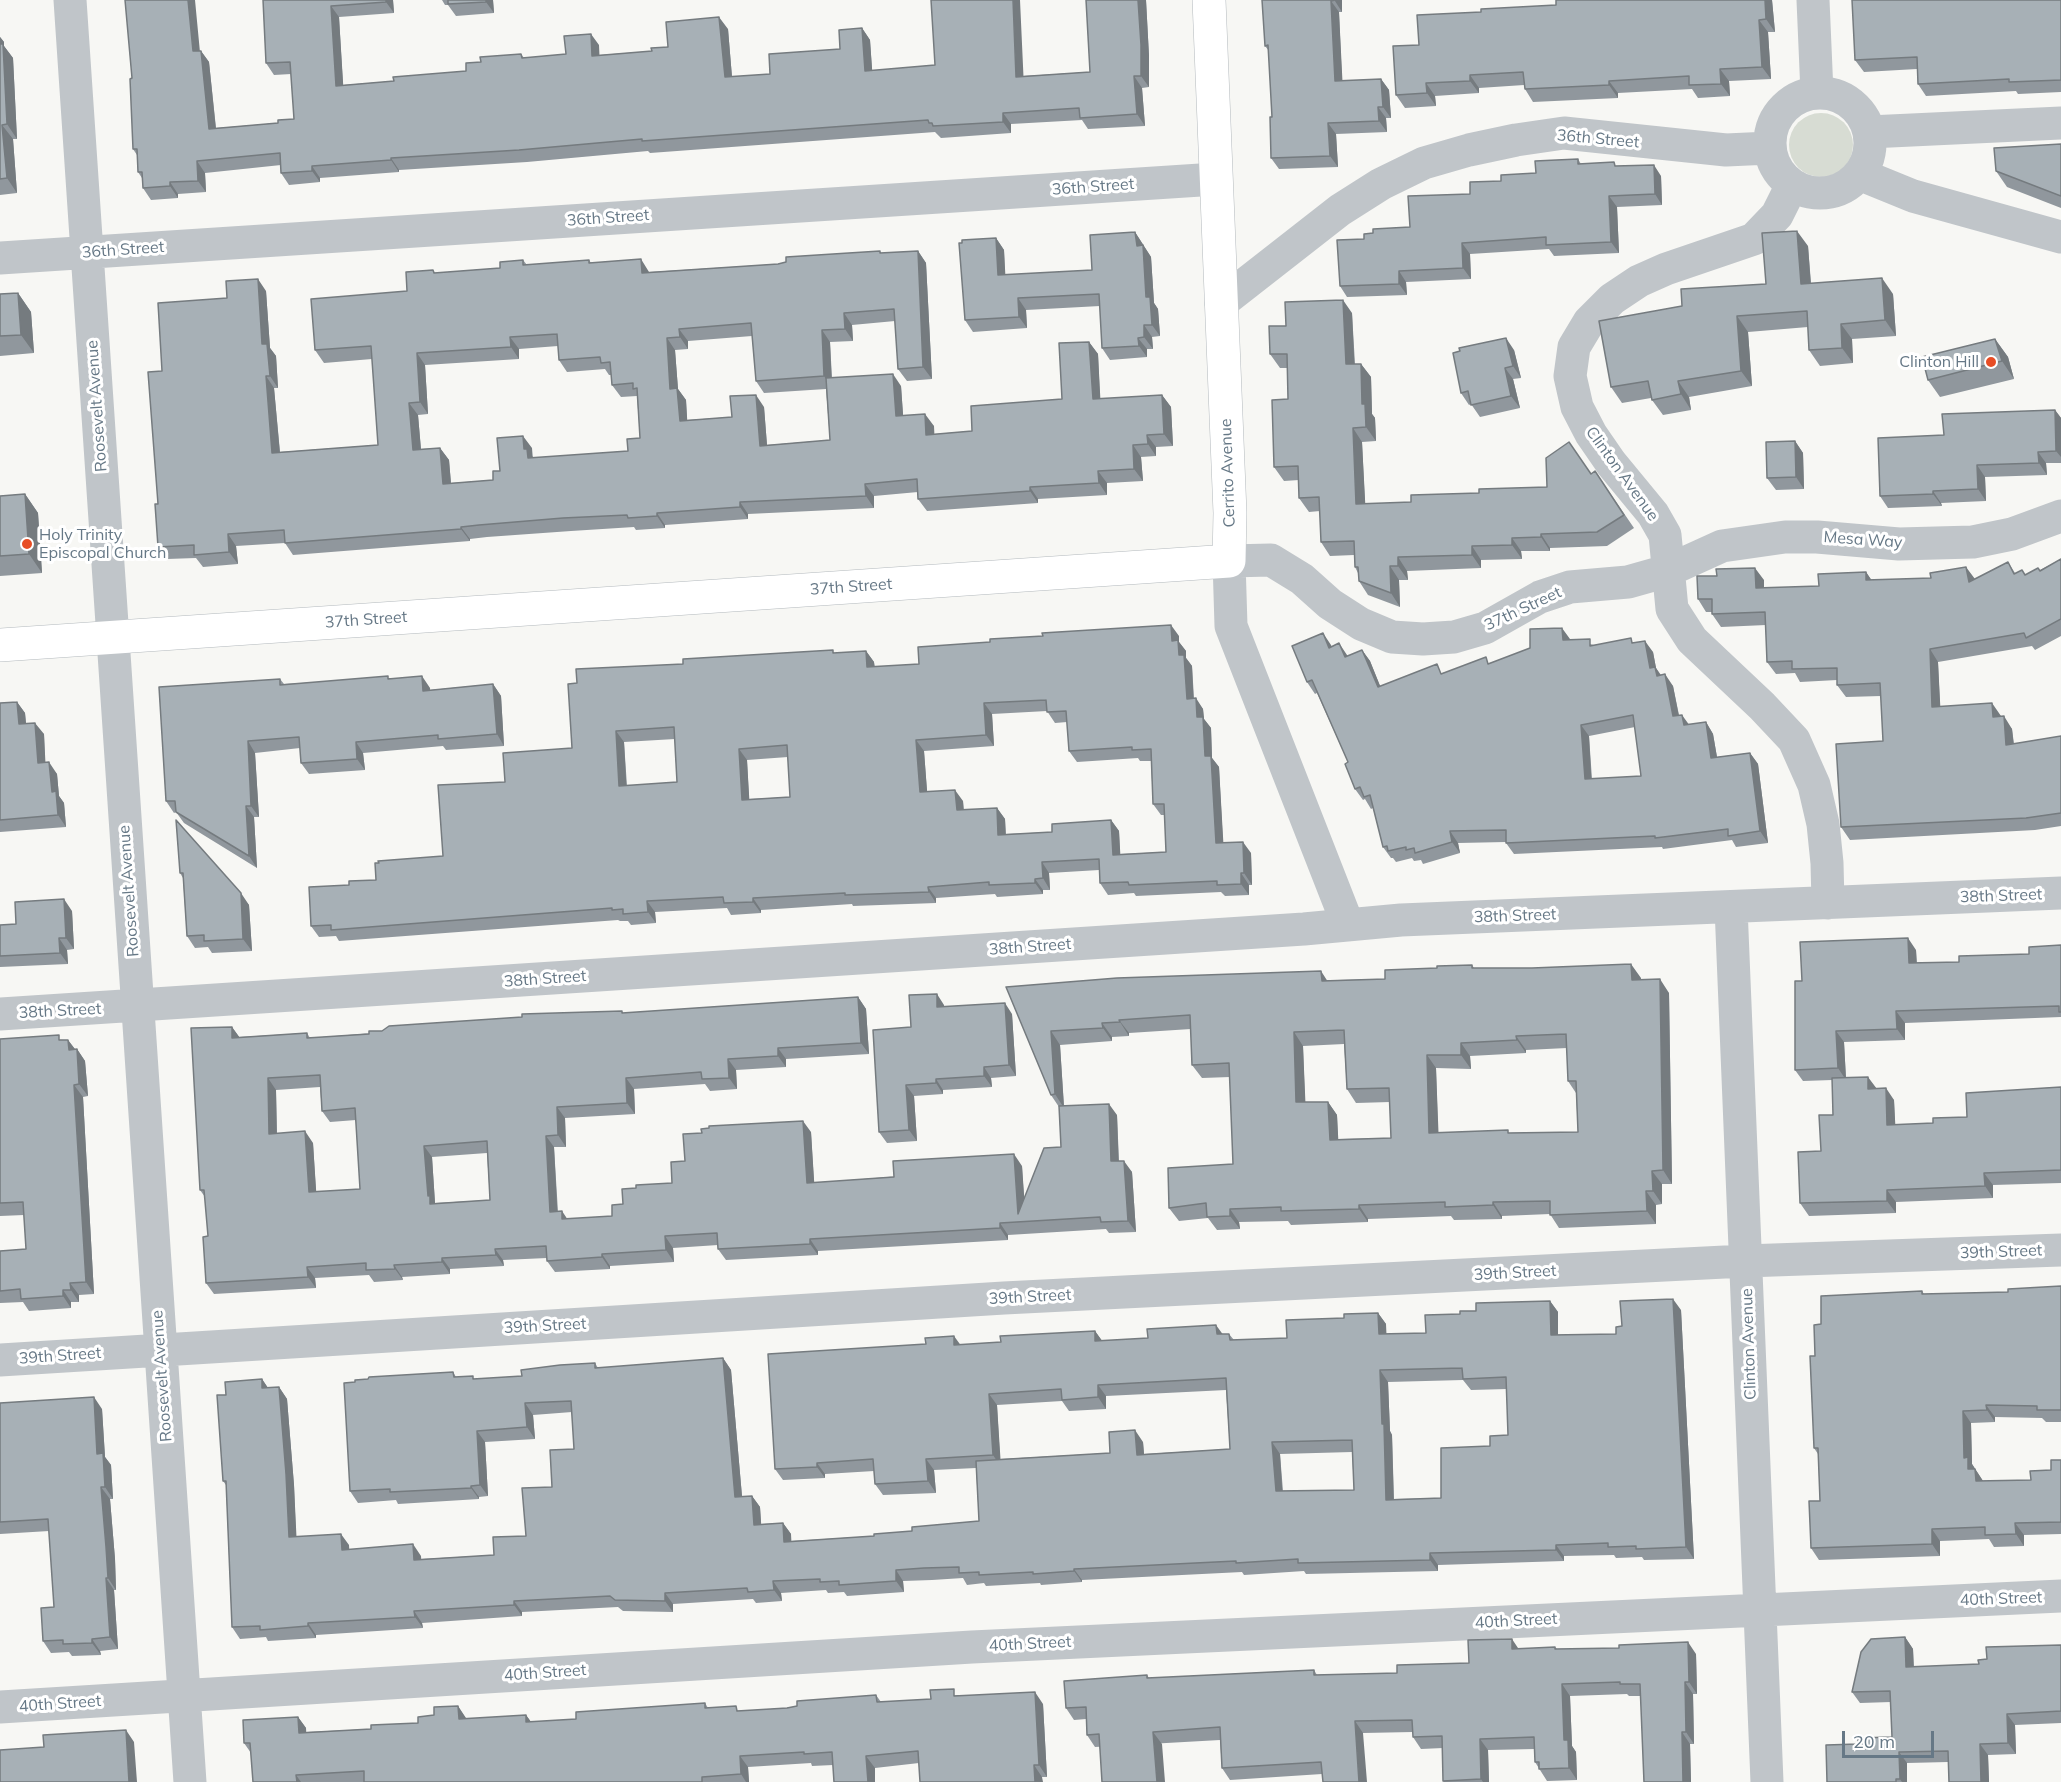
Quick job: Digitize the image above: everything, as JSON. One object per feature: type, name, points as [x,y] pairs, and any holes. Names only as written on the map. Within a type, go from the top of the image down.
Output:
[{"type":"street","name":"Roosevelt Avenue","points":[[70,0],[190,1782]]},
{"type":"street","name":"Cerrito Avenue","points":[[1209,0],[1230,513],[1231,626],[1348,925]]},
{"type":"street","points":[[1813,0],[1817,93]]},
{"type":"street","points":[[1817,93],[1829,94],[1846,100],[1859,111],[1869,132],[1868,160],[1859,174],[1842,189],[1825,193],[1802,190],[1792,185],[1777,169],[1770,148],[1772,131],[1783,111],[1796,100],[1817,93]]},
{"type":"street","points":[[1869,132],[2061,123]]},
{"type":"street","name":"36th Street","points":[[1221,303],[1340,210],[1381,184],[1424,163],[1516,140],[1563,133],[1726,150],[1770,148]]},
{"type":"street","points":[[1859,174],[1913,196],[2061,237]]},
{"type":"street","name":"36th Street","points":[[0,258],[1216,179]]},
{"type":"street","name":"Clinton Avenue","points":[[1792,185],[1777,215],[1754,239],[1666,269],[1639,281],[1612,299],[1589,322],[1574,347],[1570,376],[1577,407],[1591,434],[1611,464],[1653,514],[1665,535],[1672,609],[1692,640],[1762,706],[1794,740],[1814,785],[1823,824],[1828,903]]},
{"type":"street","name":"Mesa Way","points":[[1668,571],[1722,546],[1785,537],[1817,537],[1899,544],[1973,542],[2012,534],[2061,516]]},
{"type":"street","name":"37th Street","points":[[0,645],[1229,561],[1271,560],[1302,579],[1330,604],[1361,624],[1392,636],[1423,639],[1454,637],[1485,628],[1540,597],[1570,587],[1628,582],[1668,571]]},
{"type":"street","name":"38th Street","points":[[0,1014],[1413,920],[2061,893]]},
{"type":"street","name":"Clinton Avenue","points":[[1731,907],[1767,1782]]},
{"type":"street","name":"39th Street","points":[[0,1360],[992,1299],[1745,1261],[2061,1250]]},
{"type":"street","name":"40th Street","points":[[0,1707],[972,1647],[2061,1596]]},
{"type":"shaded area","points":[[1821,113],[1844,122],[1853,145],[1844,168],[1821,177],[1798,168],[1789,145],[1798,122]]},
{"type":"building","points":[[125,0],[188,0],[193,51],[201,51],[209,129],[278,123],[278,120],[294,119],[290,62],[266,63],[263,0],[386,0],[386,2],[331,6],[336,86],[394,81],[393,77],[466,71],[466,63],[481,62],[480,57],[521,54],[522,58],[566,54],[564,36],[591,34],[592,56],[652,51],[651,48],[668,47],[666,22],[719,17],[725,77],[770,74],[769,54],[840,49],[839,30],[862,28],[865,71],[935,65],[931,0],[1013,0],[1016,77],[1090,72],[1086,0],[1138,0],[1141,76],[1134,76],[1137,114],[1080,118],[1079,108],[1003,113],[1003,122],[933,126],[928,120],[642,141],[642,139],[391,158],[391,160],[312,166],[312,171],[281,173],[280,153],[197,161],[198,181],[170,182],[170,186],[143,188],[142,172],[138,172],[137,149],[133,149],[130,79],[132,78]]},
{"type":"building","points":[[448,0],[486,0],[486,2],[448,4]]},
{"type":"building","points":[[1262,0],[1335,0],[1331,1],[1335,81],[1381,79],[1383,107],[1378,107],[1379,121],[1328,123],[1330,156],[1271,158],[1270,117],[1272,117],[1268,45],[1265,46]]},
{"type":"building","points":[[1556,0],[1765,0],[1766,19],[1759,20],[1762,67],[1720,69],[1721,84],[1689,85],[1689,76],[1609,81],[1609,85],[1525,89],[1523,72],[1470,75],[1470,81],[1426,83],[1427,93],[1396,95],[1393,46],[1419,45],[1417,15],[1556,5]]},
{"type":"building","points":[[1852,0],[2061,0],[2061,80],[2009,82],[2009,79],[1918,84],[1917,57],[1855,60]]},
{"type":"building","points":[[0,44],[3,44],[7,124],[2,125],[7,178],[0,179]]},
{"type":"building","points":[[2061,144],[2061,196],[1996,171],[1994,148]]},
{"type":"building","points":[[1578,159],[1578,164],[1614,162],[1615,166],[1654,165],[1655,194],[1609,196],[1611,242],[1546,245],[1546,237],[1462,243],[1463,268],[1399,271],[1399,284],[1340,286],[1337,240],[1364,239],[1364,234],[1373,233],[1373,229],[1410,227],[1408,196],[1470,194],[1470,182],[1501,181],[1501,175],[1536,173],[1535,161]]},
{"type":"building","points":[[1797,231],[1801,284],[1882,278],[1885,320],[1841,324],[1842,348],[1809,350],[1807,311],[1737,316],[1741,371],[1678,381],[1681,394],[1652,400],[1648,381],[1611,387],[1599,321],[1682,306],[1681,289],[1766,284],[1762,233]]},
{"type":"building","points":[[1135,232],[1137,246],[1143,245],[1146,297],[1150,297],[1152,325],[1144,325],[1144,337],[1138,338],[1139,346],[1102,348],[1099,294],[1018,298],[1019,317],[965,320],[959,243],[962,243],[962,240],[996,238],[998,275],[1092,270],[1090,235]]},
{"type":"building","points":[[918,251],[923,367],[898,369],[894,309],[844,313],[845,329],[822,330],[824,376],[756,381],[751,323],[679,329],[680,337],[667,338],[670,389],[677,388],[680,421],[732,417],[730,396],[756,395],[760,446],[830,440],[826,378],[893,374],[896,416],[925,414],[926,435],[972,431],[971,406],[1062,399],[1059,343],[1089,342],[1093,399],[1162,395],[1164,434],[1147,435],[1148,444],[1133,445],[1134,469],[1098,471],[1099,483],[1030,487],[1030,491],[918,499],[917,479],[865,484],[866,496],[740,502],[740,507],[657,513],[657,516],[563,518],[479,525],[461,527],[461,529],[285,543],[284,530],[228,534],[229,552],[194,555],[194,545],[158,547],[155,504],[158,504],[148,372],[162,371],[158,303],[227,298],[226,281],[258,279],[262,344],[267,344],[270,376],[266,376],[272,453],[378,445],[371,346],[315,350],[311,299],[407,291],[406,272],[433,270],[434,273],[500,268],[500,262],[523,260],[523,265],[641,259],[642,273],[778,264],[786,262],[786,257]],"holes":[[[557,334],[559,360],[600,357],[601,363],[610,362],[612,385],[633,383],[633,389],[637,388],[640,438],[627,439],[628,451],[528,458],[527,449],[524,449],[523,436],[497,438],[500,471],[493,471],[493,480],[443,484],[440,448],[413,450],[409,403],[420,402],[417,353],[511,347],[510,337]]]},
{"type":"building","points":[[18,293],[21,335],[0,336],[0,294]]},
{"type":"building","points":[[1343,300],[1346,364],[1361,364],[1362,404],[1365,404],[1366,427],[1353,428],[1356,504],[1411,502],[1411,495],[1479,493],[1479,489],[1547,487],[1546,458],[1569,442],[1591,474],[1595,471],[1624,515],[1597,532],[1541,534],[1541,537],[1512,538],[1512,545],[1472,546],[1472,555],[1398,557],[1398,566],[1390,566],[1391,593],[1359,581],[1358,567],[1355,567],[1354,541],[1321,542],[1319,497],[1299,498],[1298,466],[1274,467],[1272,400],[1288,399],[1287,354],[1270,354],[1269,326],[1286,326],[1285,302]]},
{"type":"building","points":[[1506,338],[1513,366],[1505,368],[1511,396],[1471,405],[1468,391],[1461,393],[1453,353],[1460,351],[1459,348]]},
{"type":"building","points":[[1995,339],[2002,361],[1928,380],[1922,357]]},
{"type":"building","points":[[2055,410],[2056,451],[2038,452],[2039,463],[1977,465],[1978,489],[1880,496],[1878,438],[1944,435],[1942,414]]},
{"type":"building","points":[[1795,441],[1796,477],[1767,478],[1766,442]]},
{"type":"building","points":[[25,494],[29,554],[0,556],[0,496]]},
{"type":"building","points":[[2061,559],[2061,619],[2026,638],[2024,633],[1930,649],[1932,707],[1992,703],[1993,717],[2004,716],[2006,745],[2061,736],[2061,813],[2026,818],[1841,827],[1836,744],[1883,741],[1880,683],[1837,685],[1837,668],[1792,669],[1792,661],[1767,662],[1765,612],[1712,614],[1712,599],[1698,599],[1697,576],[1717,576],[1716,569],[1755,568],[1756,588],[1819,586],[1818,574],[1866,572],[1866,580],[1931,578],[1930,573],[1966,567],[1969,582],[2008,562],[2014,574],[2022,570],[2025,575],[2038,568],[2040,571]]},
{"type":"building","points":[[1171,625],[1172,641],[1178,640],[1179,655],[1184,655],[1187,699],[1196,698],[1197,717],[1203,717],[1205,756],[1211,756],[1216,843],[1243,842],[1244,873],[1241,873],[1241,884],[1217,885],[1217,881],[1129,885],[1128,882],[1100,883],[1099,859],[1042,862],[1043,878],[1035,879],[1035,883],[989,885],[989,882],[928,887],[929,892],[845,895],[845,893],[753,898],[753,902],[724,903],[723,897],[647,901],[648,912],[623,914],[623,909],[612,910],[612,908],[331,930],[331,925],[311,926],[309,887],[349,885],[349,881],[376,880],[375,863],[379,863],[378,861],[443,856],[438,785],[505,782],[503,753],[572,748],[568,684],[577,683],[576,669],[683,664],[683,659],[833,650],[833,653],[866,651],[867,667],[919,664],[918,647],[1043,636],[1042,633]],"holes":[[[1046,700],[1047,712],[1066,711],[1069,751],[1132,747],[1132,750],[1151,749],[1153,804],[1164,804],[1166,852],[1113,855],[1111,820],[1052,824],[1052,832],[998,835],[997,808],[957,810],[955,790],[920,792],[916,740],[986,735],[984,703]],[[674,727],[677,782],[619,786],[616,731]],[[787,745],[790,797],[742,800],[739,749]]]},
{"type":"building","points":[[1562,628],[1563,640],[1590,639],[1590,646],[1631,638],[1632,643],[1645,641],[1650,668],[1655,667],[1657,676],[1665,674],[1673,716],[1682,715],[1684,725],[1706,722],[1711,758],[1750,753],[1760,831],[1728,836],[1728,829],[1655,838],[1655,836],[1506,843],[1506,830],[1450,831],[1452,842],[1415,853],[1414,848],[1406,850],[1406,847],[1388,851],[1387,846],[1383,847],[1370,795],[1364,797],[1360,787],[1355,789],[1345,764],[1348,762],[1312,680],[1307,682],[1292,646],[1323,633],[1329,648],[1339,643],[1345,657],[1362,650],[1378,687],[1437,664],[1441,674],[1486,657],[1488,664],[1530,648],[1530,629]],"holes":[[[1633,715],[1641,776],[1585,779],[1581,725]]]},
{"type":"building","points":[[388,676],[388,679],[422,676],[423,691],[493,684],[497,734],[438,739],[438,735],[356,742],[357,759],[301,763],[299,737],[248,741],[251,806],[246,806],[249,856],[176,812],[175,801],[166,801],[159,687],[280,679],[280,685]]},
{"type":"building","points":[[17,702],[19,724],[35,723],[38,763],[49,762],[52,792],[56,791],[58,815],[0,820],[0,703]]},
{"type":"building","points":[[176,820],[241,893],[243,939],[204,941],[204,935],[187,936],[183,873],[180,873]]},
{"type":"building","points":[[64,899],[66,938],[59,938],[60,953],[0,956],[0,925],[16,924],[15,902]]},
{"type":"building","points":[[1908,938],[1909,963],[1959,962],[1959,956],[2029,954],[2029,947],[2061,945],[2061,1012],[2059,1012],[2059,1006],[1896,1011],[1897,1029],[1836,1031],[1838,1068],[1795,1070],[1795,981],[1802,981],[1800,942]]},
{"type":"building","points":[[1631,964],[1632,980],[1660,979],[1663,1170],[1652,1171],[1653,1191],[1646,1191],[1647,1211],[1550,1215],[1550,1201],[1493,1202],[1493,1205],[1445,1207],[1445,1202],[1359,1205],[1359,1209],[1281,1211],[1281,1207],[1230,1209],[1230,1216],[1207,1217],[1206,1203],[1169,1208],[1168,1168],[1233,1164],[1229,1063],[1192,1065],[1190,1015],[1119,1020],[1120,1022],[1102,1023],[1103,1028],[1051,1031],[1055,1094],[1051,1095],[1006,987],[1117,978],[1321,971],[1322,981],[1385,979],[1385,970],[1437,968],[1437,966],[1532,968]],"holes":[[[1344,1030],[1347,1089],[1389,1088],[1391,1138],[1330,1140],[1328,1102],[1296,1102],[1294,1032]],[[1566,1034],[1568,1081],[1576,1081],[1578,1132],[1508,1133],[1508,1130],[1429,1133],[1427,1055],[1461,1055],[1461,1043],[1517,1040],[1516,1036]]]},
{"type":"building","points":[[937,994],[937,1007],[1005,1003],[1009,1065],[984,1067],[984,1076],[936,1079],[936,1083],[906,1085],[909,1130],[879,1132],[873,1030],[911,1027],[909,995]]},
{"type":"building","points":[[858,997],[861,1043],[778,1048],[778,1056],[728,1059],[729,1078],[702,1079],[701,1072],[626,1078],[627,1103],[557,1107],[558,1135],[546,1136],[550,1212],[562,1211],[562,1219],[612,1216],[612,1205],[623,1204],[622,1189],[636,1188],[636,1185],[672,1183],[671,1162],[685,1161],[683,1134],[702,1133],[701,1129],[709,1128],[709,1126],[803,1121],[807,1183],[894,1177],[893,1161],[1014,1154],[1018,1214],[1044,1148],[1061,1147],[1059,1106],[1109,1104],[1111,1161],[1124,1161],[1128,1221],[1101,1222],[1100,1217],[1000,1223],[1000,1228],[810,1239],[810,1244],[718,1249],[717,1233],[665,1236],[666,1250],[602,1254],[602,1257],[547,1261],[546,1246],[495,1249],[496,1255],[442,1258],[442,1262],[394,1265],[395,1269],[366,1270],[366,1263],[307,1267],[308,1277],[206,1283],[203,1237],[208,1236],[204,1190],[200,1190],[191,1028],[232,1027],[232,1038],[307,1033],[307,1038],[369,1034],[369,1031],[382,1031],[389,1026],[522,1017],[522,1014],[622,1011],[622,1013]],"holes":[[[320,1075],[322,1111],[355,1108],[360,1189],[309,1192],[305,1131],[269,1134],[268,1078]],[[487,1141],[490,1200],[430,1204],[424,1146]]]},
{"type":"building","points":[[59,1035],[59,1040],[68,1040],[69,1050],[77,1049],[79,1084],[74,1085],[86,1282],[70,1283],[71,1290],[63,1290],[63,1296],[21,1299],[20,1289],[0,1291],[0,1251],[26,1249],[23,1202],[0,1203],[0,1039]]},
{"type":"building","points":[[1868,1077],[1868,1089],[1886,1088],[1887,1125],[1933,1123],[1933,1118],[1967,1117],[1966,1093],[2061,1087],[2061,1170],[1984,1173],[1985,1186],[1887,1190],[1887,1201],[1800,1203],[1798,1152],[1821,1151],[1819,1115],[1833,1115],[1832,1078]]},
{"type":"building","points":[[2061,1286],[2061,1410],[2037,1410],[2037,1406],[1986,1405],[1987,1410],[1963,1411],[1964,1458],[1968,1457],[1968,1469],[1975,1469],[1976,1481],[2031,1480],[2030,1471],[2051,1470],[2051,1460],[2061,1460],[2061,1522],[2015,1523],[2016,1534],[1985,1535],[1985,1527],[1932,1529],[1932,1544],[1811,1548],[1809,1501],[1820,1501],[1818,1448],[1814,1448],[1810,1356],[1815,1356],[1814,1325],[1821,1324],[1821,1296],[1922,1291],[1922,1294],[2008,1292],[2008,1289]]},
{"type":"building","points":[[1673,1299],[1686,1547],[1636,1549],[1636,1546],[1608,1547],[1608,1543],[1556,1545],[1556,1550],[1430,1553],[1430,1560],[1298,1563],[1298,1559],[1236,1563],[1236,1561],[1074,1569],[1074,1571],[1033,1574],[1033,1572],[979,1575],[979,1572],[959,1573],[959,1567],[924,1568],[896,1570],[896,1581],[839,1585],[839,1581],[820,1582],[820,1579],[773,1581],[774,1590],[748,1592],[747,1588],[665,1593],[665,1601],[615,1600],[610,1596],[514,1601],[514,1605],[414,1611],[415,1617],[308,1623],[308,1626],[260,1630],[260,1626],[232,1627],[226,1481],[223,1481],[217,1395],[226,1395],[225,1382],[262,1379],[262,1388],[279,1387],[289,1537],[341,1534],[342,1550],[413,1544],[414,1560],[494,1555],[493,1537],[526,1536],[522,1488],[552,1487],[550,1450],[574,1449],[571,1401],[525,1403],[527,1427],[477,1431],[480,1485],[471,1486],[471,1488],[390,1492],[390,1489],[350,1491],[344,1383],[369,1377],[453,1372],[454,1377],[473,1376],[473,1379],[522,1376],[521,1370],[560,1365],[595,1363],[595,1368],[723,1358],[735,1497],[752,1496],[754,1525],[783,1523],[784,1542],[874,1536],[874,1534],[912,1531],[912,1527],[979,1521],[976,1461],[1110,1453],[1109,1432],[1135,1430],[1137,1455],[1230,1449],[1226,1378],[1098,1385],[1098,1397],[1062,1400],[1061,1389],[989,1394],[993,1455],[926,1459],[928,1481],[875,1484],[873,1459],[817,1463],[817,1467],[775,1469],[768,1354],[926,1344],[925,1338],[954,1336],[954,1345],[1001,1342],[1000,1336],[1095,1331],[1095,1341],[1148,1338],[1147,1329],[1216,1325],[1217,1334],[1229,1334],[1230,1340],[1287,1338],[1286,1320],[1344,1318],[1344,1314],[1378,1313],[1379,1334],[1426,1333],[1425,1315],[1476,1311],[1476,1303],[1550,1301],[1551,1335],[1616,1334],[1616,1327],[1622,1326],[1620,1301]],"holes":[[[1462,1368],[1463,1379],[1506,1377],[1508,1435],[1490,1436],[1490,1446],[1441,1448],[1441,1498],[1386,1500],[1380,1370]],[[1352,1440],[1354,1490],[1276,1491],[1272,1442]]]},
{"type":"building","points":[[94,1397],[97,1454],[103,1453],[105,1487],[101,1487],[110,1637],[92,1639],[92,1643],[63,1644],[63,1640],[43,1641],[41,1608],[54,1607],[48,1519],[0,1522],[0,1403]]},
{"type":"building","points":[[1905,1637],[1906,1667],[1979,1664],[1978,1660],[1987,1659],[1986,1647],[2061,1645],[2061,1711],[2007,1714],[2008,1743],[1980,1744],[1981,1782],[1949,1782],[1948,1751],[1899,1752],[1900,1779],[1896,1779],[1896,1782],[1827,1782],[1826,1745],[1858,1744],[1858,1738],[1892,1737],[1890,1691],[1852,1692],[1861,1652],[1871,1639]]},
{"type":"building","points":[[1512,1639],[1512,1649],[1619,1648],[1619,1645],[1688,1642],[1689,1682],[1685,1682],[1686,1732],[1682,1732],[1683,1782],[1644,1782],[1640,1684],[1620,1684],[1620,1682],[1562,1684],[1564,1740],[1568,1740],[1569,1768],[1539,1769],[1539,1762],[1535,1762],[1534,1737],[1480,1739],[1481,1779],[1443,1781],[1442,1736],[1413,1737],[1412,1720],[1355,1721],[1359,1782],[1323,1782],[1321,1762],[1222,1768],[1220,1727],[1153,1732],[1157,1782],[1102,1782],[1099,1734],[1087,1735],[1086,1707],[1066,1708],[1064,1681],[1147,1675],[1147,1678],[1314,1670],[1314,1675],[1397,1673],[1397,1665],[1469,1663],[1468,1640]]},
{"type":"building","points":[[954,1689],[954,1696],[1035,1692],[1039,1765],[1034,1765],[1035,1782],[920,1782],[918,1751],[866,1756],[868,1782],[834,1782],[832,1752],[804,1754],[804,1752],[740,1756],[741,1774],[702,1777],[702,1782],[364,1782],[364,1771],[296,1775],[297,1782],[253,1782],[250,1743],[244,1743],[243,1720],[298,1717],[299,1733],[371,1729],[371,1725],[418,1723],[418,1717],[434,1715],[434,1707],[458,1706],[459,1719],[526,1715],[526,1722],[576,1719],[576,1712],[705,1703],[705,1708],[736,1706],[737,1711],[787,1708],[797,1706],[797,1701],[876,1695],[877,1702],[931,1699],[930,1690]]},
{"type":"building","points":[[126,1730],[129,1782],[0,1782],[0,1750],[44,1747],[43,1735]]},
{"type":"place","name":"Clinton Hill","points":[[1991,362]]},
{"type":"place","name":"Holy Trinity Episcopal Church","points":[[27,544]]}]
